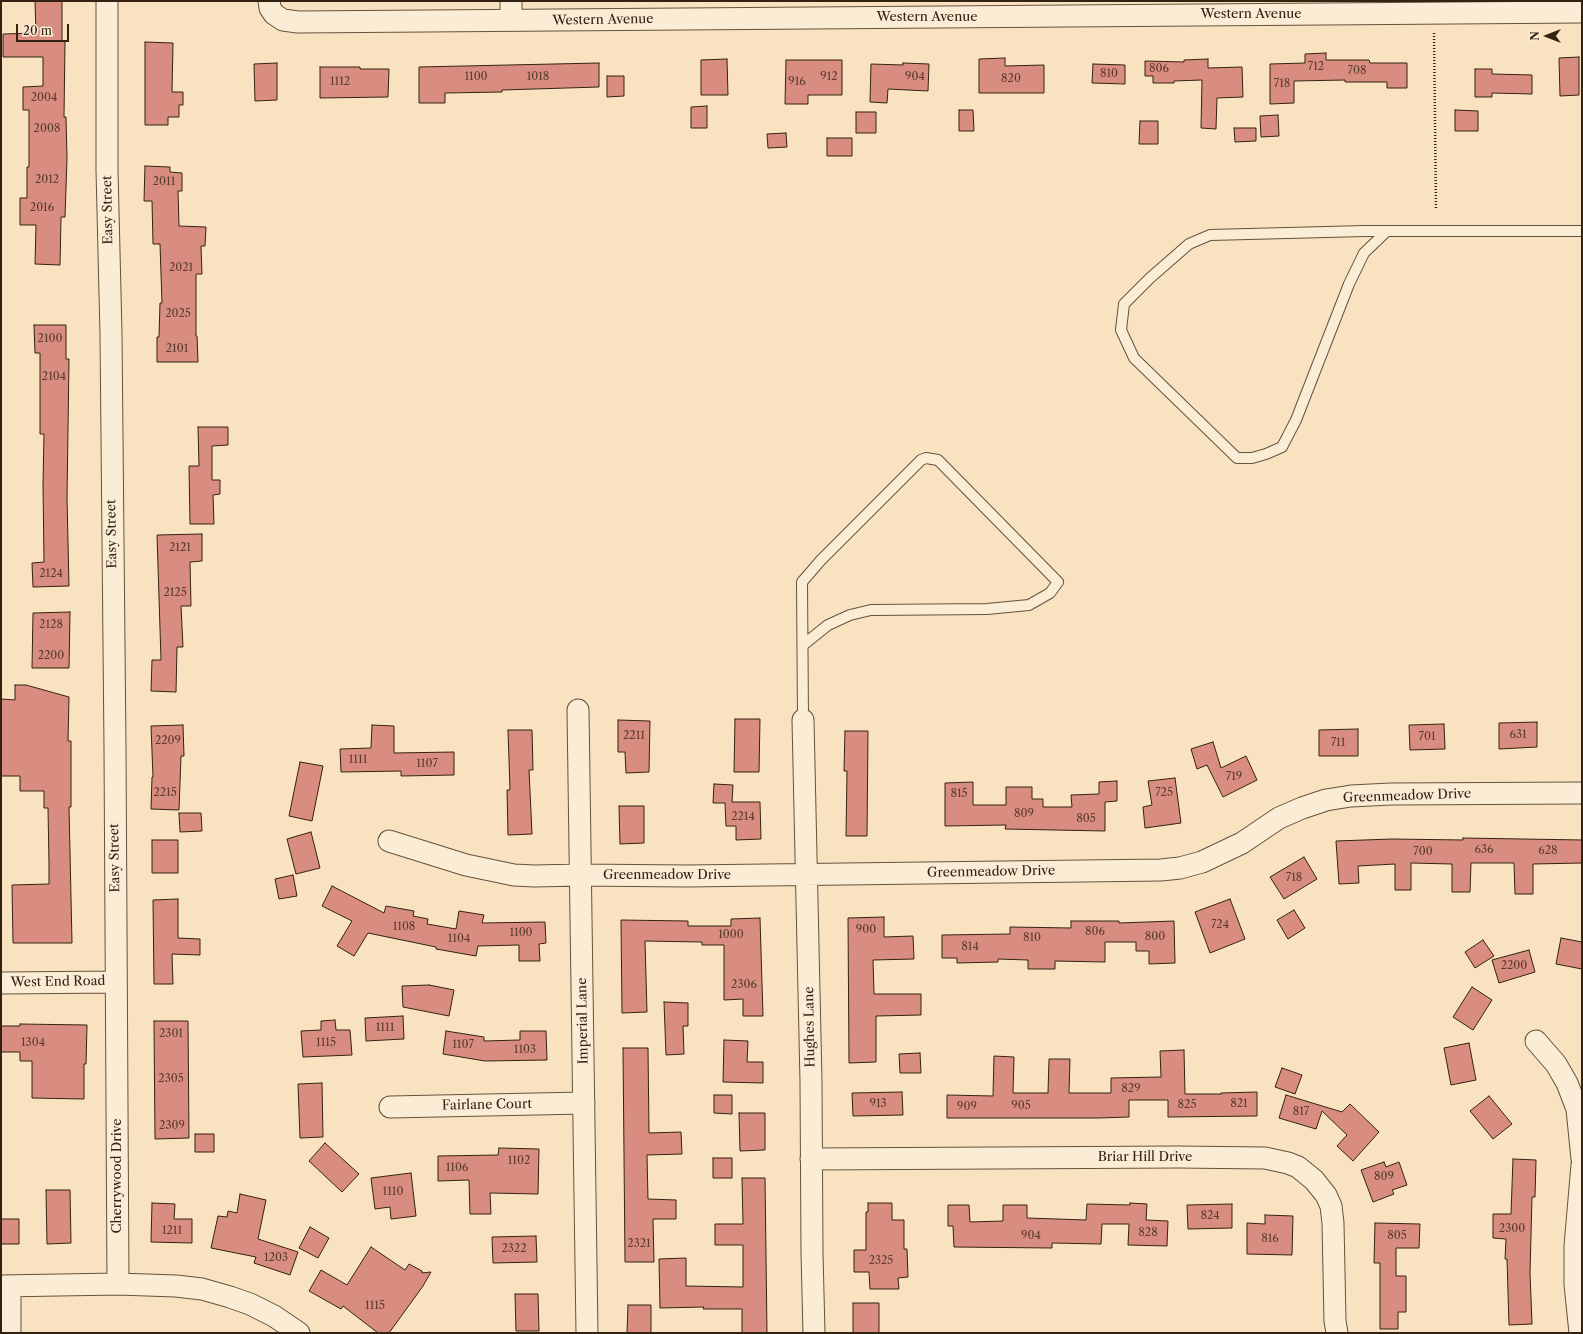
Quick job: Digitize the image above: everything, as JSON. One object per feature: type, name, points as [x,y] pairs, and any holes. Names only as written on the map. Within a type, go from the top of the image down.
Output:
[{"type":"street","name":"Easy Street","points":[[107,1],[107,170],[111,334],[116,1068]]},
{"type":"street","name":"Western Avenue","points":[[272,8],[283,20],[298,22],[511,11],[1477,7],[1582,12]]},
{"type":"street","name":"Imperial Lane","points":[[578,710],[587,1333]]},
{"type":"street","name":"Hughes Lane","points":[[803,720],[808,873],[814,1333]]},
{"type":"street","name":"Greenmeadow Drive","points":[[389,841],[466,865],[514,875],[534,876],[687,876],[808,873],[1161,870],[1202,862],[1221,854],[1242,843],[1279,818],[1326,800],[1350,796],[1391,794],[1582,793]]},
{"type":"street","name":"West End Road","points":[[1,983],[116,982]]},
{"type":"street","points":[[1536,1041],[1556,1064],[1567,1083],[1578,1109],[1582,1159]]},
{"type":"street","name":"Cherrywood Drive","points":[[116,1068],[118,1284]]},
{"type":"street","name":"Fairlane Court","points":[[390,1107],[584,1103]]},
{"type":"street","name":"Briar Hill Drive","points":[[811,1159],[1178,1157],[1265,1158],[1288,1163],[1298,1167],[1314,1180],[1326,1195],[1331,1206],[1333,1223],[1335,1321],[1337,1333]]},
{"type":"street","points":[[1580,1333],[1575,1284],[1575,1246],[1582,1165]]},
{"type":"street","points":[[10,1333],[5,1286],[118,1284],[176,1286],[202,1289],[250,1304],[274,1316],[300,1333]]},
{"type":"lane","points":[[1387,231],[1364,253],[1349,284],[1296,420],[1282,447],[1266,454],[1252,458],[1237,458],[1134,358],[1121,330],[1124,304],[1150,278],[1189,244],[1210,235],[1387,231],[1582,231]]},
{"type":"lane","points":[[803,645],[828,625],[850,615],[871,610],[987,608],[1029,605],[1050,593],[1058,582],[938,460],[926,458],[921,460],[821,560],[802,582],[803,720]]},
{"type":"path","points":[[1434,33],[1436,210]]},
{"type":"building","points":[[35,1],[62,1],[62,41],[65,41],[64,117],[66,117],[67,158],[65,217],[61,217],[60,265],[35,264],[36,225],[20,225],[20,198],[27,198],[27,167],[29,167],[29,110],[23,110],[23,87],[43,86],[43,57],[3,57],[3,34],[36,33]]},
{"type":"building","points":[[145,42],[173,43],[172,92],[183,92],[183,105],[179,105],[179,117],[168,117],[168,125],[145,125]]},
{"type":"building","points":[[1326,53],[1326,60],[1369,60],[1370,63],[1407,63],[1407,88],[1387,88],[1387,82],[1345,82],[1345,80],[1294,81],[1294,103],[1270,104],[1270,64],[1305,63],[1305,54]]},
{"type":"building","points":[[1579,57],[1579,95],[1560,96],[1559,58]]},
{"type":"building","points":[[1005,58],[1005,66],[1044,65],[1044,93],[979,93],[979,59]]},
{"type":"building","points":[[727,59],[728,95],[701,95],[701,60]]},
{"type":"building","points":[[1208,59],[1208,68],[1242,67],[1243,97],[1217,98],[1216,129],[1201,128],[1202,80],[1174,81],[1174,83],[1153,83],[1153,76],[1145,76],[1145,61],[1184,62],[1184,60]]},
{"type":"building","points":[[786,60],[842,60],[842,95],[808,95],[808,104],[785,104]]},
{"type":"building","points":[[277,63],[277,100],[255,101],[254,64]]},
{"type":"building","points":[[599,63],[599,87],[502,90],[502,92],[445,93],[445,103],[419,103],[419,67]]},
{"type":"building","points":[[903,63],[929,64],[928,91],[888,89],[887,103],[870,102],[871,64],[903,65]]},
{"type":"building","points":[[1093,64],[1125,65],[1125,84],[1092,83]]},
{"type":"building","points":[[320,67],[389,69],[388,97],[320,98]]},
{"type":"building","points":[[1475,69],[1492,69],[1492,74],[1532,75],[1532,94],[1492,93],[1492,97],[1475,97]]},
{"type":"building","points":[[607,76],[624,76],[624,96],[607,97]]},
{"type":"building","points":[[707,106],[707,128],[691,128],[691,107]]},
{"type":"building","points":[[959,110],[973,110],[974,131],[959,131]]},
{"type":"building","points":[[1455,110],[1478,111],[1478,131],[1455,131]]},
{"type":"building","points":[[856,112],[876,112],[876,133],[856,133]]},
{"type":"building","points":[[1278,115],[1279,136],[1261,137],[1260,116]]},
{"type":"building","points":[[1140,121],[1158,121],[1158,144],[1139,144]]},
{"type":"building","points":[[1234,128],[1256,128],[1256,141],[1235,142]]},
{"type":"building","points":[[786,133],[787,147],[768,148],[767,134]]},
{"type":"building","points":[[827,138],[852,138],[852,156],[827,156]]},
{"type":"building","points":[[145,166],[170,167],[170,172],[182,173],[182,191],[178,191],[179,226],[206,227],[205,246],[201,246],[202,274],[196,274],[196,336],[198,362],[157,362],[157,337],[159,337],[160,303],[162,303],[160,244],[153,244],[152,201],[144,201]]},
{"type":"building","points":[[34,325],[66,325],[66,359],[69,359],[67,498],[69,586],[33,587],[32,563],[44,562],[44,434],[40,434],[40,353],[35,353]]},
{"type":"building","points":[[198,427],[228,427],[228,445],[212,446],[212,480],[220,480],[220,494],[213,495],[214,524],[190,524],[189,466],[199,466]]},
{"type":"building","points":[[202,534],[202,561],[190,562],[191,606],[181,606],[183,647],[177,647],[176,692],[151,691],[152,660],[161,660],[157,535]]},
{"type":"building","points":[[70,612],[69,668],[32,668],[33,613]]},
{"type":"building","points":[[15,685],[26,685],[69,697],[68,741],[71,741],[71,807],[69,807],[72,943],[13,943],[12,885],[49,884],[48,808],[44,808],[44,791],[20,791],[20,776],[1,776],[1,699],[15,700]]},
{"type":"building","points":[[735,719],[760,719],[759,772],[734,772]]},
{"type":"building","points":[[618,720],[650,721],[649,772],[626,773],[625,752],[618,752]]},
{"type":"building","points":[[1537,722],[1537,747],[1499,749],[1499,723]]},
{"type":"building","points":[[1444,724],[1445,749],[1410,750],[1409,725]]},
{"type":"building","points":[[183,725],[184,756],[181,756],[179,810],[151,809],[153,777],[151,726]]},
{"type":"building","points":[[372,725],[394,726],[394,753],[454,752],[454,775],[401,776],[401,771],[341,772],[340,749],[371,748]]},
{"type":"building","points":[[1358,729],[1358,756],[1319,756],[1319,730]]},
{"type":"building","points":[[508,730],[532,730],[533,770],[529,770],[532,834],[508,835],[507,790],[510,790]]},
{"type":"building","points":[[845,731],[868,731],[867,836],[846,836],[847,771],[844,771]]},
{"type":"building","points":[[1213,742],[1221,768],[1246,756],[1257,780],[1223,797],[1207,765],[1197,769],[1191,749]]},
{"type":"building","points":[[300,762],[323,766],[312,821],[289,816]]},
{"type":"building","points":[[1175,778],[1181,823],[1145,828],[1143,807],[1152,805],[1148,781]]},
{"type":"building","points":[[1117,781],[1117,801],[1105,802],[1105,831],[1005,829],[1006,825],[945,826],[945,783],[973,782],[973,805],[1006,805],[1006,787],[1032,787],[1032,799],[1043,799],[1043,807],[1072,807],[1071,795],[1099,794],[1099,782]]},
{"type":"building","points":[[714,784],[733,785],[732,802],[760,802],[761,839],[736,840],[736,826],[726,826],[725,803],[713,803]]},
{"type":"building","points":[[619,806],[644,806],[644,843],[620,844]]},
{"type":"building","points":[[179,813],[201,813],[202,831],[180,832]]},
{"type":"building","points":[[311,832],[320,868],[296,874],[287,839]]},
{"type":"building","points":[[1463,838],[1582,840],[1582,863],[1533,864],[1533,894],[1515,894],[1514,863],[1471,863],[1470,892],[1452,892],[1452,864],[1411,863],[1411,890],[1395,890],[1395,864],[1358,866],[1359,883],[1339,884],[1336,841],[1392,839],[1463,840]]},
{"type":"building","points":[[152,840],[178,840],[178,873],[152,873]]},
{"type":"building","points":[[1304,857],[1317,879],[1284,899],[1270,877]]},
{"type":"building","points":[[293,875],[297,896],[279,899],[275,879]]},
{"type":"building","points":[[332,886],[384,913],[386,906],[414,911],[413,916],[428,919],[427,924],[456,929],[459,911],[484,915],[482,923],[545,922],[546,943],[539,944],[540,961],[519,961],[519,945],[478,946],[476,956],[436,949],[436,947],[368,933],[354,956],[337,946],[352,921],[322,906]]},
{"type":"building","points":[[178,899],[178,938],[200,939],[200,955],[172,954],[173,984],[154,984],[153,900]]},
{"type":"building","points":[[1230,899],[1245,939],[1210,953],[1195,912]]},
{"type":"building","points":[[1294,910],[1305,928],[1288,939],[1277,920]]},
{"type":"building","points":[[884,917],[884,937],[913,936],[914,959],[873,960],[874,994],[921,994],[921,1015],[876,1016],[876,1062],[849,1063],[848,918]]},
{"type":"building","points":[[760,918],[763,1016],[743,1016],[743,999],[724,1000],[724,945],[702,945],[702,942],[645,941],[647,1012],[622,1013],[621,920],[688,921],[688,926],[731,926],[731,919]]},
{"type":"building","points":[[1071,921],[1119,921],[1119,923],[1174,921],[1175,963],[1149,964],[1149,951],[1136,951],[1136,942],[1105,942],[1105,962],[1055,961],[1055,969],[1028,969],[1028,960],[998,959],[998,962],[957,963],[957,958],[942,958],[942,935],[1010,934],[1010,927],[1071,928]]},
{"type":"building","points":[[1561,938],[1582,942],[1582,969],[1556,964]]},
{"type":"building","points":[[1483,940],[1494,956],[1475,968],[1465,952]]},
{"type":"building","points":[[1529,950],[1535,972],[1499,983],[1492,960]]},
{"type":"building","points":[[429,985],[454,990],[449,1016],[403,1007],[402,986]]},
{"type":"building","points":[[1472,987],[1492,1000],[1473,1030],[1453,1017]]},
{"type":"building","points":[[664,1002],[688,1003],[688,1026],[683,1026],[684,1054],[666,1055]]},
{"type":"building","points":[[403,1016],[404,1039],[366,1041],[365,1018]]},
{"type":"building","points":[[335,1020],[336,1030],[350,1030],[352,1055],[303,1057],[301,1031],[321,1030],[321,1021]]},
{"type":"building","points":[[154,1021],[188,1021],[189,1138],[155,1139]]},
{"type":"building","points":[[20,1024],[87,1025],[86,1064],[84,1064],[84,1099],[32,1098],[32,1061],[20,1061],[20,1052],[1,1052],[1,1026],[20,1026]]},
{"type":"building","points":[[446,1031],[484,1037],[484,1041],[520,1040],[520,1031],[546,1031],[547,1060],[485,1061],[443,1054]]},
{"type":"building","points":[[724,1040],[748,1041],[747,1062],[763,1062],[763,1083],[723,1082]]},
{"type":"building","points":[[1469,1043],[1476,1080],[1451,1085],[1444,1048]]},
{"type":"building","points":[[623,1048],[648,1048],[649,1133],[681,1132],[682,1154],[647,1155],[648,1199],[676,1200],[676,1219],[653,1219],[654,1262],[625,1262]]},
{"type":"building","points":[[1184,1050],[1185,1094],[1257,1092],[1257,1116],[1168,1117],[1168,1100],[1129,1100],[1129,1117],[947,1118],[947,1095],[993,1096],[994,1056],[1014,1057],[1013,1093],[1048,1093],[1049,1059],[1070,1059],[1069,1093],[1111,1093],[1111,1078],[1161,1077],[1160,1051]]},
{"type":"building","points":[[920,1053],[921,1073],[900,1073],[899,1054]]},
{"type":"building","points":[[1282,1068],[1302,1075],[1295,1094],[1275,1087]]},
{"type":"building","points":[[322,1083],[323,1137],[300,1138],[298,1084]]},
{"type":"building","points":[[902,1092],[903,1115],[853,1116],[852,1093]]},
{"type":"building","points":[[714,1095],[732,1095],[732,1114],[714,1113]]},
{"type":"building","points":[[1286,1095],[1342,1112],[1350,1104],[1379,1132],[1353,1161],[1337,1146],[1347,1135],[1322,1111],[1316,1129],[1279,1118]]},
{"type":"building","points":[[1489,1096],[1512,1124],[1493,1139],[1470,1111]]},
{"type":"building","points":[[739,1113],[765,1113],[765,1150],[740,1151]]},
{"type":"building","points":[[195,1134],[214,1134],[214,1152],[195,1152]]},
{"type":"building","points":[[325,1143],[359,1174],[342,1192],[309,1161]]},
{"type":"building","points":[[499,1148],[539,1149],[538,1194],[490,1193],[491,1214],[470,1214],[469,1180],[438,1181],[438,1156],[498,1155]]},
{"type":"building","points":[[713,1158],[732,1158],[732,1178],[713,1178]]},
{"type":"building","points":[[1513,1159],[1536,1160],[1535,1197],[1532,1197],[1530,1273],[1532,1324],[1509,1325],[1507,1259],[1505,1259],[1506,1239],[1493,1238],[1493,1214],[1511,1214]]},
{"type":"building","points":[[1384,1162],[1386,1167],[1399,1162],[1407,1185],[1392,1190],[1394,1194],[1373,1202],[1361,1170]]},
{"type":"building","points":[[411,1173],[416,1216],[391,1219],[390,1207],[375,1209],[371,1178]]},
{"type":"building","points":[[742,1178],[765,1178],[767,1333],[742,1333],[742,1309],[703,1309],[704,1307],[660,1308],[659,1259],[686,1258],[686,1286],[743,1287],[743,1245],[715,1245],[715,1224],[743,1224]]},
{"type":"building","points":[[46,1190],[70,1190],[71,1243],[47,1244]]},
{"type":"building","points":[[240,1194],[266,1200],[258,1239],[298,1252],[290,1275],[254,1263],[256,1257],[211,1248],[218,1216],[227,1217],[228,1211],[237,1213]]},
{"type":"building","points":[[152,1203],[175,1204],[174,1219],[192,1219],[192,1243],[151,1242]]},
{"type":"building","points":[[868,1203],[892,1203],[892,1220],[904,1220],[904,1249],[907,1249],[908,1277],[898,1278],[899,1289],[870,1289],[869,1272],[854,1272],[854,1250],[866,1250],[866,1212],[868,1212]]},
{"type":"building","points":[[1130,1203],[1147,1204],[1146,1220],[1168,1221],[1167,1246],[1128,1245],[1129,1224],[1102,1224],[1101,1244],[1052,1243],[1052,1248],[954,1247],[953,1226],[948,1226],[948,1205],[969,1205],[970,1222],[1003,1221],[1003,1205],[1027,1205],[1027,1218],[1086,1220],[1087,1204],[1130,1205]]},
{"type":"building","points":[[1232,1204],[1232,1228],[1188,1229],[1187,1205]]},
{"type":"building","points":[[1265,1215],[1293,1216],[1292,1255],[1247,1254],[1247,1223],[1265,1224]]},
{"type":"building","points":[[1,1219],[19,1219],[19,1244],[1,1244]]},
{"type":"building","points":[[1375,1223],[1420,1224],[1419,1248],[1396,1248],[1396,1276],[1406,1276],[1406,1312],[1398,1312],[1398,1329],[1380,1329],[1380,1263],[1374,1263]]},
{"type":"building","points":[[310,1227],[329,1238],[318,1258],[299,1248]]},
{"type":"building","points":[[536,1236],[537,1262],[493,1263],[492,1237]]},
{"type":"building","points":[[371,1247],[405,1270],[409,1264],[422,1271],[422,1273],[431,1272],[423,1286],[389,1333],[378,1333],[343,1306],[341,1309],[309,1291],[321,1270],[347,1285]]},
{"type":"building","points":[[515,1294],[538,1294],[539,1331],[516,1331]]},
{"type":"building","points":[[853,1303],[879,1303],[879,1333],[853,1333]]},
{"type":"building","points":[[628,1305],[651,1305],[651,1333],[627,1333]]}]
